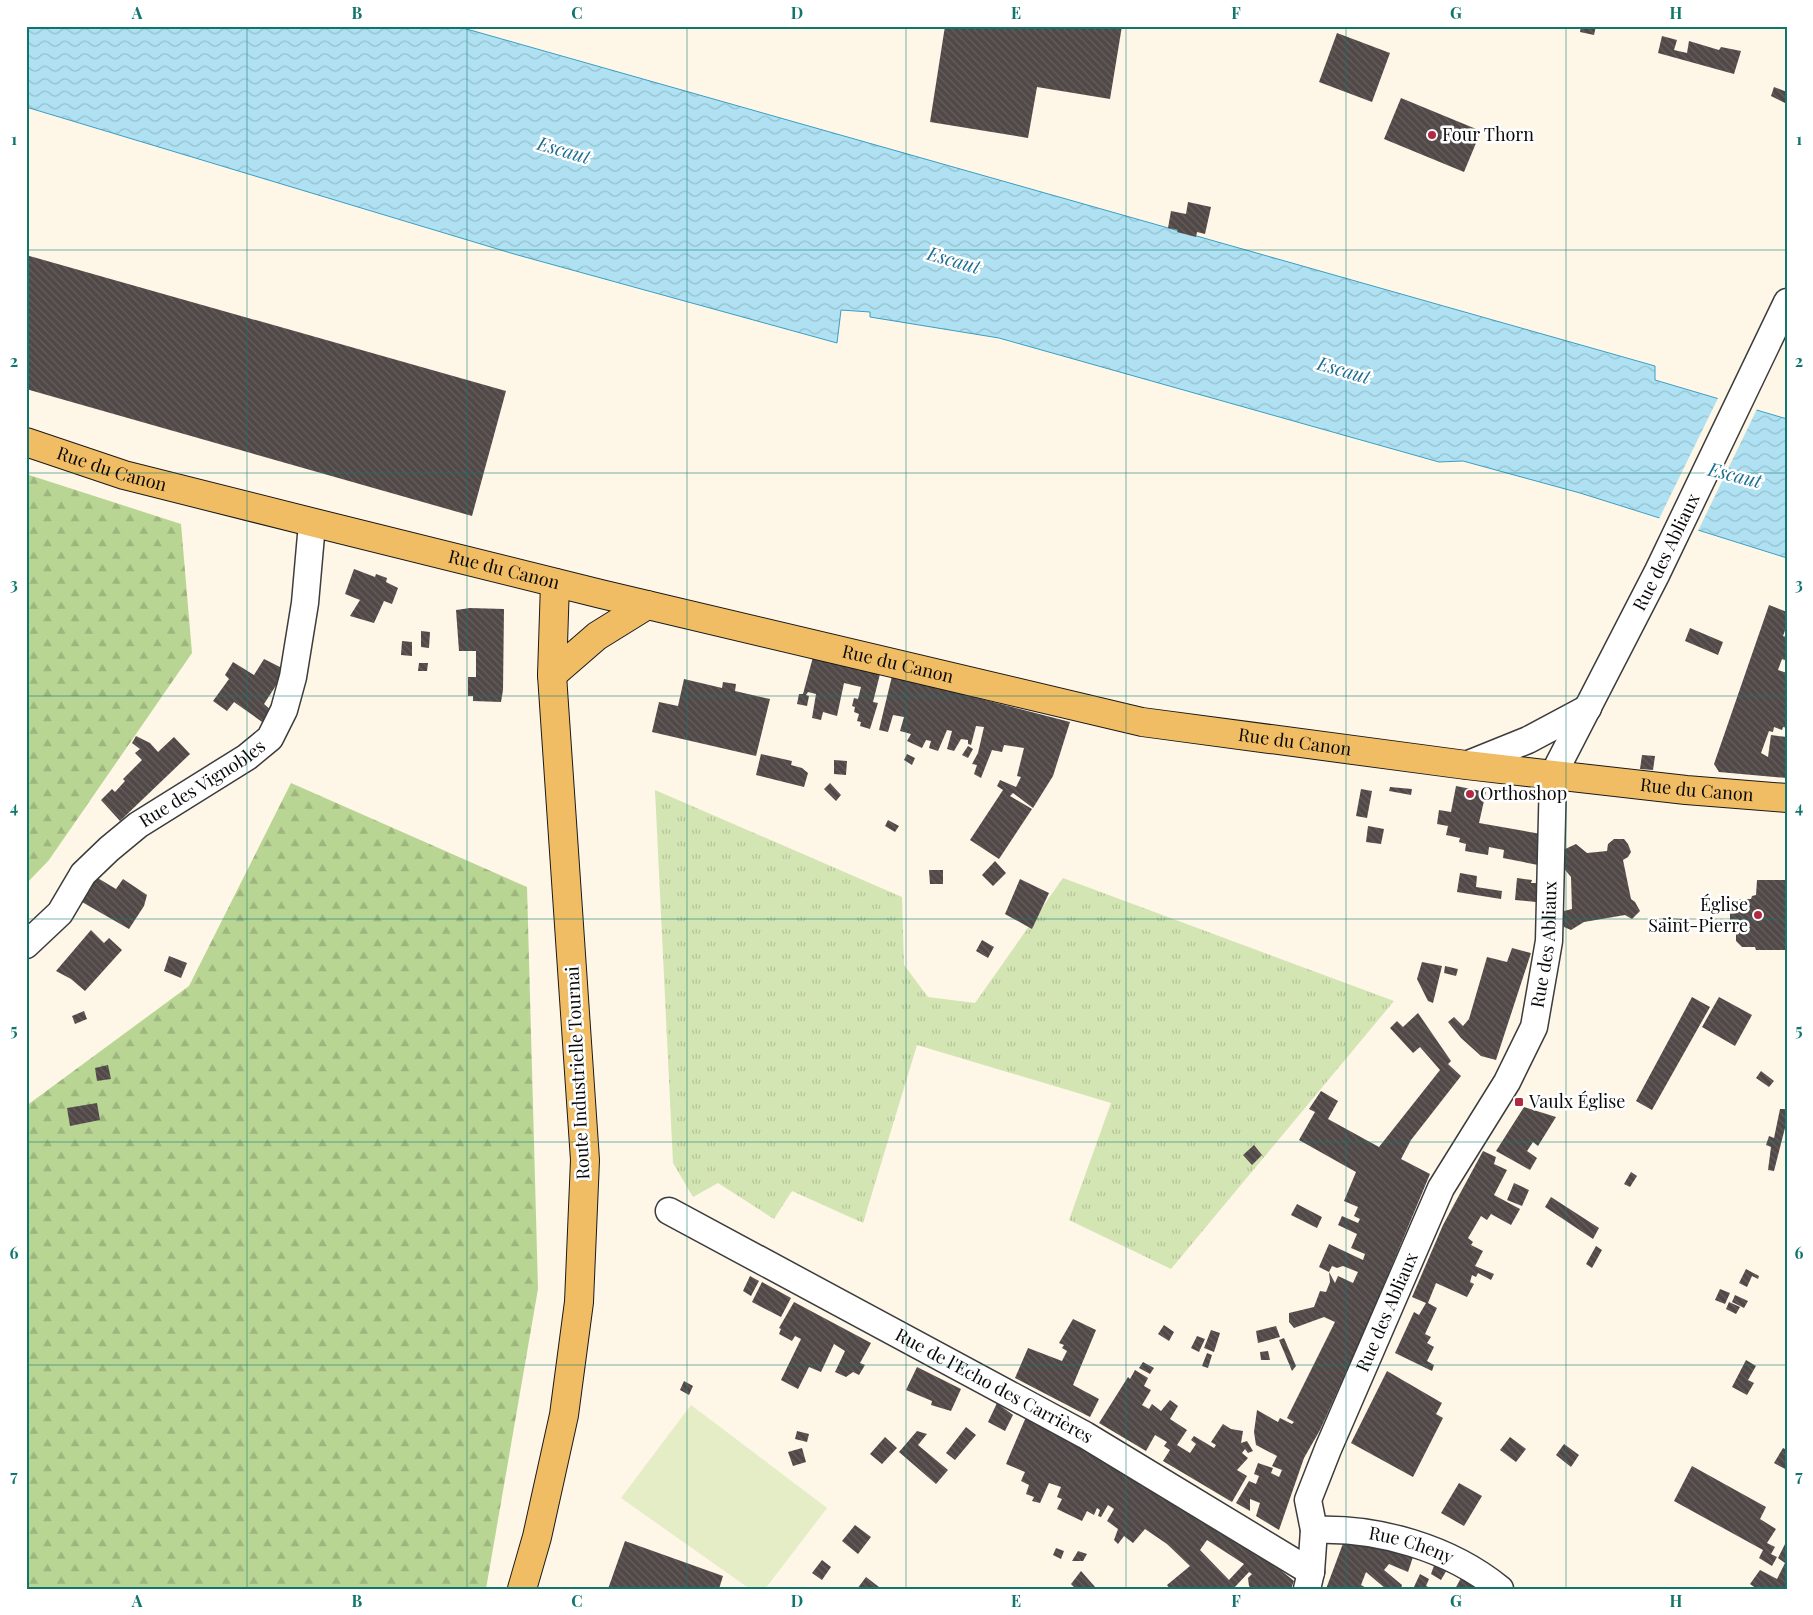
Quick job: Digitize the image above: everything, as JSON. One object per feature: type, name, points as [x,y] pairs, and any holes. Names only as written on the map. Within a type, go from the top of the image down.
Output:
[{"type":"main road","name":"Rue du Canon","points":[[26,442],[124,474],[315,523],[648,605],[1142,722],[1466,765],[1686,790],[1787,798]]},
{"type":"main road","name":"Route Industrielle Tournai","points":[[522,1589],[537,1537],[564,1415],[579,1302],[585,1160],[552,675],[555,582]]},
{"type":"main road","points":[[552,675],[597,636],[648,605]]},
{"type":"street","name":"Rue des Abliaux","points":[[1309,1580],[1314,1530],[1308,1500],[1328,1449],[1441,1188],[1507,1082],[1534,1027],[1549,941],[1553,775],[1657,573],[1787,302]]},
{"type":"street","name":"Rue des Vignobles","points":[[26,944],[60,913],[83,874],[109,849],[138,825],[247,757],[270,738],[284,710],[292,678],[305,603],[315,523]]},
{"type":"street","points":[[1466,765],[1528,740],[1588,708]]},
{"type":"street","name":"Rue de l'Echo des Carrières","points":[[669,1211],[1086,1435],[1309,1580]]},
{"type":"street","name":"Rue Cheny","points":[[1314,1530],[1339,1529],[1394,1538],[1443,1555],[1486,1577],[1500,1589]]},
{"type":"green space","points":[[26,474],[181,524],[192,653],[49,860],[26,884]]},
{"type":"green space","points":[[291,783],[527,887],[538,1289],[486,1589],[26,1588],[26,1106],[189,986]]},
{"type":"green space","points":[[655,790],[902,897],[904,965],[928,997],[975,1003],[1063,878],[1394,1001],[1171,1269],[1069,1220],[1111,1103],[917,1045],[863,1223],[792,1191],[774,1219],[718,1183],[693,1197],[673,1163]]},
{"type":"green space","points":[[691,1405],[827,1508],[765,1589],[750,1589],[621,1498]]},
{"type":"water","name":"Escaut","points":[[26,26],[456,26],[1655,366],[1655,380],[1787,419],[1787,558],[1580,493],[1463,461],[1439,462],[999,338],[870,317],[870,312],[841,310],[837,343],[514,254],[26,107]]},
{"type":"pier","points":[[1719,396],[1758,407],[1697,533],[1658,521]]},
{"type":"building","points":[[945,26],[1122,26],[1110,99],[1037,87],[1028,138],[930,122]]},
{"type":"building","points":[[1581,26],[1596,26],[1594,35],[1580,32]]},
{"type":"building","points":[[1337,33],[1390,53],[1372,102],[1319,82]]},
{"type":"building","points":[[1662,36],[1677,40],[1674,50],[1687,53],[1689,41],[1719,50],[1721,47],[1741,51],[1734,74],[1658,53]]},
{"type":"building","points":[[1774,87],[1787,92],[1787,104],[1771,96]]},
{"type":"building","name":"Four Thorn","points":[[1401,98],[1481,131],[1464,172],[1384,139]]},
{"type":"building","points":[[1188,202],[1211,207],[1205,234],[1197,232],[1196,237],[1168,228],[1171,211],[1186,214]]},
{"type":"building","points":[[26,255],[506,391],[472,516],[26,389]]},
{"type":"building","points":[[354,569],[375,577],[376,574],[387,578],[386,582],[398,588],[392,604],[384,601],[374,623],[350,616],[360,600],[345,594]]},
{"type":"building","points":[[1769,605],[1787,612],[1787,625],[1783,636],[1787,637],[1787,661],[1782,659],[1778,670],[1787,673],[1787,728],[1783,727],[1782,730],[1774,727],[1773,732],[1769,731],[1761,753],[1768,757],[1771,735],[1787,737],[1787,778],[1719,772],[1714,764]]},
{"type":"building","points":[[470,608],[504,609],[503,690],[501,702],[473,701],[473,696],[468,696],[468,677],[476,677],[476,651],[459,651],[456,610]]},
{"type":"building","points":[[1690,628],[1723,642],[1718,655],[1685,641]]},
{"type":"building","points":[[421,631],[430,632],[429,648],[421,647]]},
{"type":"building","points":[[402,641],[412,642],[412,656],[401,655]]},
{"type":"building","points":[[813,657],[880,674],[873,702],[878,703],[870,729],[860,726],[861,722],[857,721],[859,714],[854,712],[855,707],[852,706],[854,698],[858,699],[861,687],[844,683],[837,716],[823,712],[821,720],[812,718],[816,694],[808,692],[806,695],[809,696],[807,706],[797,704],[799,694],[803,694]]},
{"type":"building","points":[[264,659],[286,670],[264,704],[274,713],[265,724],[234,702],[227,711],[213,701],[229,679],[225,675],[233,662],[254,675]]},
{"type":"building","points":[[419,663],[428,663],[427,671],[418,671]]},
{"type":"building","points":[[892,676],[1070,722],[1053,776],[1033,808],[1013,793],[1010,796],[1032,809],[999,859],[970,840],[1003,790],[997,786],[1000,780],[1016,787],[1021,777],[1017,776],[1024,748],[1004,745],[1002,752],[992,750],[981,778],[974,774],[977,765],[972,764],[978,753],[984,727],[976,726],[971,745],[968,744],[968,740],[961,739],[954,751],[947,749],[952,731],[947,730],[938,751],[929,748],[931,741],[926,740],[922,748],[907,741],[911,734],[900,731],[904,717],[893,715],[888,732],[879,730]]},
{"type":"building","points":[[684,679],[722,688],[723,682],[736,684],[735,691],[770,699],[756,756],[652,732],[659,702],[678,706]]},
{"type":"building","points":[[136,736],[150,743],[158,752],[174,737],[190,754],[120,821],[101,800],[112,789],[115,792],[125,781],[123,779],[142,760],[135,753],[140,749],[132,743]]},
{"type":"building","points":[[968,746],[973,749],[968,758],[962,755]]},
{"type":"building","points":[[761,754],[792,761],[791,765],[802,768],[808,773],[804,787],[756,775]]},
{"type":"building","points":[[907,754],[915,758],[912,765],[904,760]]},
{"type":"building","points":[[1642,755],[1655,756],[1653,770],[1640,769]]},
{"type":"building","points":[[834,760],[847,761],[846,775],[834,774]]},
{"type":"building","points":[[830,783],[841,795],[836,801],[824,789]]},
{"type":"building","points":[[1456,786],[1486,792],[1479,823],[1541,834],[1538,865],[1503,858],[1504,850],[1489,847],[1488,855],[1465,851],[1466,844],[1459,842],[1460,838],[1446,835],[1448,826],[1437,824],[1439,810],[1451,812]]},
{"type":"building","points":[[1390,787],[1412,789],[1411,795],[1389,791]]},
{"type":"building","points":[[1361,789],[1372,791],[1367,818],[1356,816]]},
{"type":"building","points":[[888,820],[899,826],[895,832],[885,826]]},
{"type":"building","points":[[1368,826],[1384,829],[1381,844],[1366,842]]},
{"type":"building","points":[[1614,839],[1624,839],[1631,852],[1623,860],[1631,899],[1640,911],[1632,919],[1625,915],[1584,922],[1571,930],[1564,927],[1561,915],[1564,911],[1572,909],[1571,877],[1562,866],[1563,850],[1576,844],[1587,853],[1607,851],[1608,844]]},
{"type":"building","points":[[995,861],[1006,873],[993,886],[982,875]]},
{"type":"building","points":[[929,870],[943,870],[943,884],[930,884]]},
{"type":"building","points":[[1460,873],[1477,876],[1476,887],[1502,891],[1501,899],[1457,892]]},
{"type":"building","points":[[96,877],[116,889],[123,879],[147,895],[144,906],[129,929],[82,902]]},
{"type":"building","points":[[1517,878],[1532,880],[1531,883],[1537,883],[1536,902],[1515,900]]},
{"type":"building","points":[[1020,879],[1049,893],[1032,929],[1005,914]]},
{"type":"building","name":"Église Saint-Pierre","points":[[1757,880],[1787,880],[1787,950],[1756,950],[1755,947],[1742,947],[1736,941],[1736,932],[1738,930],[1730,921],[1730,908],[1739,899],[1751,899],[1752,896],[1756,895]]},
{"type":"building","points":[[1663,918],[1682,919],[1681,929],[1662,927]]},
{"type":"building","points":[[91,930],[104,943],[109,938],[122,950],[85,991],[71,979],[56,971]]},
{"type":"building","points":[[982,940],[994,947],[988,958],[976,951]]},
{"type":"building","points":[[1512,948],[1531,953],[1496,1060],[1481,1056],[1461,1038],[1448,1022],[1454,1017],[1463,1026],[1469,1019],[1487,957],[1507,962]]},
{"type":"building","points":[[169,956],[187,963],[181,978],[164,971]]},
{"type":"building","points":[[1422,962],[1442,966],[1433,1003],[1428,1001],[1417,979]]},
{"type":"building","points":[[1445,966],[1458,969],[1456,976],[1444,973]]},
{"type":"building","points":[[1692,997],[1710,1007],[1652,1110],[1636,1101]]},
{"type":"building","points":[[1719,997],[1752,1015],[1735,1046],[1702,1027]]},
{"type":"building","points":[[84,1011],[87,1019],[75,1024],[72,1016]]},
{"type":"building","points":[[1418,1013],[1451,1061],[1448,1064],[1461,1076],[1411,1140],[1401,1159],[1430,1174],[1368,1323],[1320,1430],[1304,1458],[1279,1530],[1256,1516],[1260,1503],[1250,1499],[1250,1511],[1236,1503],[1249,1481],[1256,1484],[1259,1476],[1254,1474],[1258,1463],[1273,1468],[1271,1473],[1279,1477],[1282,1470],[1272,1466],[1277,1456],[1256,1445],[1254,1432],[1257,1410],[1278,1422],[1280,1418],[1292,1424],[1294,1422],[1287,1418],[1335,1322],[1324,1317],[1294,1328],[1289,1322],[1289,1313],[1314,1307],[1320,1291],[1326,1292],[1330,1282],[1329,1272],[1319,1267],[1329,1244],[1363,1260],[1365,1254],[1351,1248],[1357,1234],[1338,1225],[1342,1216],[1358,1223],[1360,1219],[1354,1216],[1358,1207],[1344,1201],[1356,1172],[1299,1140],[1315,1112],[1309,1109],[1321,1091],[1338,1101],[1328,1119],[1379,1147],[1440,1070],[1420,1047],[1413,1053],[1390,1028],[1397,1021],[1403,1027]],"holes":[[[1332,1266],[1337,1268],[1343,1266],[1358,1272],[1353,1283],[1338,1276],[1335,1283],[1329,1272]]]},
{"type":"building","points":[[108,1065],[111,1079],[97,1081],[95,1068]]},
{"type":"building","points":[[1761,1071],[1774,1081],[1769,1087],[1756,1078]]},
{"type":"building","points":[[97,1103],[100,1120],[70,1126],[67,1108]]},
{"type":"building","points":[[1524,1107],[1556,1117],[1538,1146],[1533,1142],[1527,1151],[1537,1158],[1530,1170],[1496,1151]]},
{"type":"building","points":[[1780,1109],[1787,1109],[1785,1128],[1774,1171],[1768,1170],[1771,1147],[1766,1145],[1769,1136],[1774,1138]]},
{"type":"building","points":[[1254,1145],[1262,1155],[1252,1165],[1243,1155]]},
{"type":"building","points":[[1483,1151],[1496,1157],[1494,1164],[1507,1170],[1494,1195],[1520,1209],[1511,1225],[1491,1214],[1487,1220],[1481,1216],[1468,1238],[1473,1242],[1471,1245],[1483,1251],[1475,1266],[1494,1274],[1491,1280],[1478,1273],[1476,1277],[1472,1275],[1470,1282],[1474,1284],[1467,1297],[1436,1283],[1428,1303],[1437,1308],[1425,1334],[1431,1337],[1427,1343],[1434,1347],[1427,1361],[1434,1365],[1432,1371],[1395,1353],[1414,1312],[1419,1315],[1426,1303],[1412,1297],[1443,1225]]},
{"type":"building","points":[[1631,1172],[1637,1176],[1630,1187],[1624,1184]]},
{"type":"building","points":[[1514,1183],[1529,1190],[1522,1206],[1507,1200]]},
{"type":"building","points":[[1551,1197],[1599,1228],[1593,1239],[1545,1207]]},
{"type":"building","points":[[1297,1204],[1322,1217],[1317,1228],[1291,1215]]},
{"type":"building","points":[[1596,1246],[1602,1250],[1592,1268],[1586,1264]]},
{"type":"building","points":[[1746,1269],[1759,1276],[1758,1279],[1752,1276],[1747,1287],[1739,1283]]},
{"type":"building","points":[[750,1276],[759,1281],[751,1296],[743,1291]]},
{"type":"building","points":[[762,1282],[791,1298],[781,1317],[752,1302]]},
{"type":"building","points":[[1720,1289],[1730,1293],[1725,1304],[1715,1300]]},
{"type":"building","points":[[1735,1295],[1748,1301],[1744,1308],[1732,1302]]},
{"type":"building","points":[[794,1302],[871,1343],[860,1363],[865,1365],[859,1375],[853,1372],[846,1377],[835,1372],[845,1351],[834,1344],[821,1372],[809,1367],[798,1389],[781,1380],[801,1339],[795,1336],[792,1341],[779,1334],[781,1329],[779,1328]]},
{"type":"building","points":[[1729,1302],[1740,1307],[1736,1314],[1726,1309]]},
{"type":"building","points":[[1073,1319],[1096,1330],[1073,1385],[1099,1399],[1090,1417],[1015,1378],[1028,1348],[1062,1361],[1067,1351],[1062,1348],[1064,1345],[1059,1343]]},
{"type":"building","points":[[1164,1325],[1174,1332],[1169,1341],[1158,1334]]},
{"type":"building","points":[[1276,1326],[1280,1337],[1258,1343],[1256,1331]]},
{"type":"building","points":[[1211,1330],[1220,1333],[1214,1352],[1204,1348]]},
{"type":"building","points":[[1197,1336],[1205,1339],[1199,1352],[1191,1348]]},
{"type":"building","points":[[1284,1338],[1296,1366],[1292,1371],[1279,1340]]},
{"type":"building","points":[[1268,1351],[1270,1360],[1261,1360],[1260,1352]]},
{"type":"building","points":[[1207,1353],[1212,1355],[1208,1368],[1202,1366]]},
{"type":"building","points":[[1746,1360],[1756,1366],[1748,1380],[1754,1383],[1747,1395],[1732,1387]]},
{"type":"building","points":[[1143,1362],[1154,1368],[1150,1374],[1139,1368]]},
{"type":"building","points":[[917,1367],[961,1389],[951,1411],[931,1405],[932,1401],[906,1390]]},
{"type":"building","points":[[1135,1370],[1148,1378],[1144,1386],[1151,1390],[1142,1405],[1149,1409],[1152,1404],[1161,1411],[1170,1400],[1178,1406],[1170,1419],[1187,1430],[1177,1445],[1190,1453],[1196,1444],[1191,1440],[1194,1436],[1214,1448],[1216,1445],[1211,1442],[1223,1424],[1231,1429],[1243,1431],[1241,1443],[1247,1441],[1253,1451],[1248,1453],[1245,1449],[1242,1453],[1248,1458],[1237,1470],[1247,1476],[1232,1502],[1163,1461],[1170,1450],[1164,1446],[1167,1442],[1155,1435],[1146,1451],[1099,1423],[1128,1377],[1130,1379]]},
{"type":"building","points":[[1387,1371],[1442,1403],[1436,1414],[1443,1418],[1413,1477],[1351,1443]]},
{"type":"building","points":[[684,1381],[693,1386],[689,1395],[680,1390]]},
{"type":"building","points":[[997,1403],[1013,1415],[1005,1431],[988,1422]]},
{"type":"building","points":[[1026,1417],[1046,1426],[1256,1550],[1294,1581],[1291,1589],[1252,1589],[1249,1586],[1248,1578],[1252,1574],[1249,1572],[1233,1589],[1170,1589],[1167,1585],[1190,1566],[1167,1544],[1145,1529],[1133,1543],[1124,1536],[1118,1544],[1114,1540],[1118,1529],[1107,1521],[1114,1509],[1108,1505],[1101,1517],[1098,1516],[1100,1510],[1097,1508],[1094,1515],[1087,1511],[1082,1521],[1057,1509],[1062,1499],[1057,1497],[1061,1487],[1049,1483],[1040,1503],[1032,1501],[1034,1497],[1026,1494],[1029,1485],[1021,1481],[1025,1472],[1006,1464]],"holes":[[[1207,1540],[1244,1564],[1229,1580],[1200,1550]]]},
{"type":"building","points":[[966,1427],[976,1435],[955,1460],[946,1453]]},
{"type":"building","points":[[797,1431],[809,1434],[807,1442],[795,1439]]},
{"type":"building","points":[[917,1431],[927,1434],[918,1445],[948,1470],[936,1484],[899,1452]]},
{"type":"building","points":[[885,1437],[897,1448],[882,1464],[870,1454]]},
{"type":"building","points":[[1510,1437],[1526,1449],[1516,1462],[1500,1450]]},
{"type":"building","points":[[1564,1444],[1579,1455],[1571,1467],[1556,1455]]},
{"type":"building","points":[[802,1448],[806,1462],[793,1466],[788,1452]]},
{"type":"building","points":[[1783,1448],[1787,1450],[1787,1470],[1774,1463]]},
{"type":"building","points":[[1692,1466],[1766,1507],[1760,1519],[1776,1529],[1767,1543],[1775,1547],[1771,1554],[1777,1557],[1772,1566],[1759,1558],[1763,1550],[1674,1501]]},
{"type":"building","points":[[1459,1483],[1482,1496],[1464,1526],[1441,1513]]},
{"type":"building","points":[[855,1525],[871,1537],[858,1554],[842,1541]]},
{"type":"building","points":[[1345,1538],[1415,1551],[1408,1572],[1389,1564],[1384,1570],[1402,1585],[1401,1589],[1386,1589],[1366,1572],[1361,1585],[1368,1589],[1326,1589]]},
{"type":"building","points":[[1787,1540],[1787,1589],[1757,1589],[1750,1584],[1760,1570],[1777,1579],[1785,1563],[1778,1558]]},
{"type":"building","points":[[625,1541],[723,1576],[719,1589],[608,1589]]},
{"type":"building","points":[[1056,1548],[1064,1551],[1061,1559],[1053,1555]]},
{"type":"building","points":[[1078,1551],[1087,1554],[1083,1561],[1072,1561]]},
{"type":"building","points":[[822,1560],[831,1567],[822,1580],[812,1573]]},
{"type":"building","points":[[1436,1560],[1448,1568],[1441,1580],[1431,1574]]},
{"type":"building","points":[[1081,1571],[1095,1589],[1076,1589],[1071,1584]]},
{"type":"building","points":[[1420,1574],[1429,1579],[1426,1586],[1433,1589],[1413,1589]]},
{"type":"building","points":[[866,1577],[879,1587],[877,1589],[857,1589]]},
{"type":"building","points":[[1461,1578],[1477,1589],[1455,1589]]},
{"type":"place","name":"Four Thorn","points":[[1432,135]]},
{"type":"place","name":"Orthoshop","points":[[1470,794]]},
{"type":"place","name":"Église Saint-Pierre","points":[[1758,915]]},
{"type":"place","name":"Vaulx Église","points":[[1519,1102]]}]
